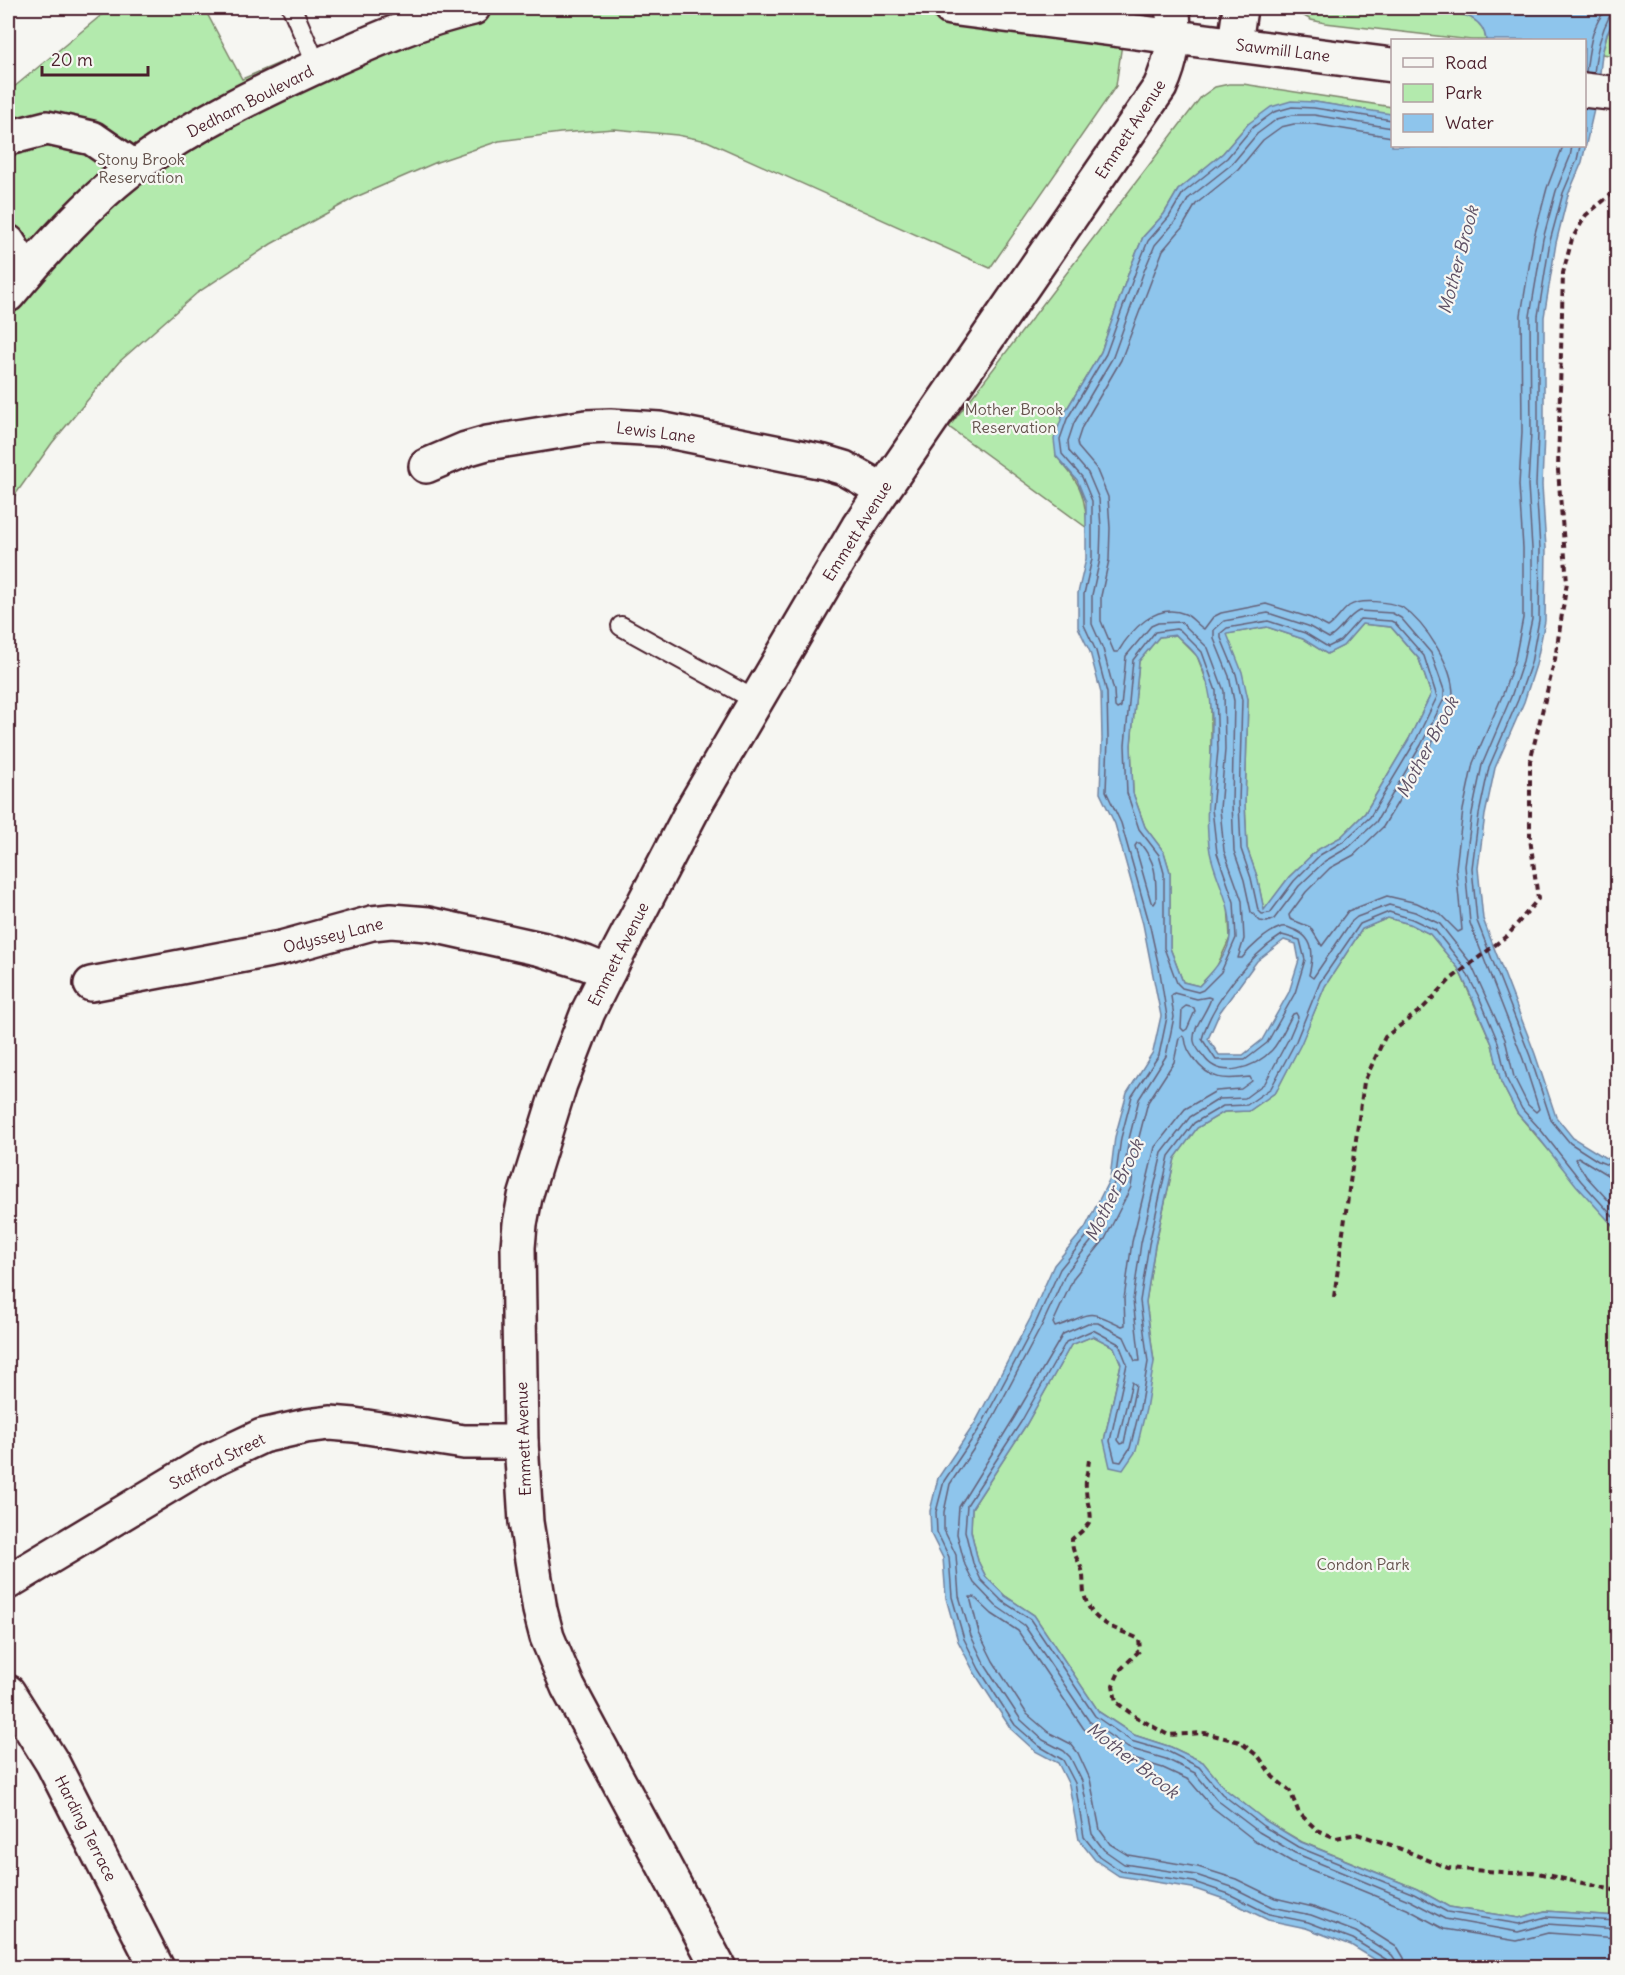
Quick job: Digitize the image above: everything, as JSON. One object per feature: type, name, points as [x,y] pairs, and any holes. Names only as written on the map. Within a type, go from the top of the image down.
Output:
[{"type":"street","name":"Dedham Boulevard","points":[[17,284],[65,232],[134,167],[172,142],[219,114],[317,66],[365,45],[473,8]]},
{"type":"street","points":[[950,8],[1173,22]]},
{"type":"street","points":[[1235,44],[1240,8]]},
{"type":"street","name":"Sawmill Lane","points":[[1173,22],[1235,44],[1391,65]]},
{"type":"street","name":"Emmett Avenue","points":[[719,1968],[568,1687],[540,1610],[530,1552],[521,1442],[519,1247],[525,1197],[573,1049],[608,972],[695,805],[883,490],[1151,101],[1167,73],[1173,22]]},
{"type":"street","points":[[1586,90],[1617,94]]},
{"type":"street","points":[[8,138],[47,128],[92,138],[134,167]]},
{"type":"street","points":[[8,242],[17,284]]},
{"type":"street","name":"Lewis Lane","points":[[426,466],[487,443],[586,427],[634,426],[682,433],[824,462],[844,468],[883,490]]},
{"type":"street","name":"Odyssey Lane","points":[[91,984],[281,948],[372,923],[391,921],[428,924],[541,949],[608,972]]},
{"type":"street","name":"Stafford Street","points":[[8,1582],[211,1460],[262,1436],[330,1424],[354,1425],[464,1442],[521,1442]]},
{"type":"street","name":"Harding Terrace","points":[[8,1692],[53,1764],[157,1968]]},
{"type":"lane","points":[[292,8],[317,66]]},
{"type":"lane","points":[[621,626],[756,700]]},
{"type":"path","points":[[1334,1297],[1365,1082],[1385,1037],[1422,1009],[1451,979],[1508,935],[1538,899],[1530,838],[1530,761],[1556,659],[1567,582],[1558,470],[1563,273],[1572,239],[1586,215],[1617,189]]},
{"type":"path","points":[[1089,1460],[1086,1489],[1092,1512],[1087,1528],[1072,1539],[1072,1551],[1082,1571],[1084,1592],[1089,1609],[1102,1623],[1139,1639],[1140,1650],[1120,1670],[1113,1685],[1116,1702],[1142,1721],[1168,1735],[1205,1733],[1240,1742],[1259,1757],[1273,1777],[1290,1791],[1299,1813],[1317,1830],[1336,1838],[1357,1833],[1448,1868],[1512,1873],[1533,1872],[1617,1891]]},
{"type":"green space","points":[[1387,6],[1440,10],[1476,20],[1485,31],[1486,39],[1462,39],[1311,20],[1290,8]]},
{"type":"green space","name":"Stony Brook Reservation","points":[[110,8],[204,8],[242,79],[409,8],[1127,8],[1116,86],[990,268],[707,141],[677,135],[614,129],[499,141],[437,162],[356,197],[271,244],[197,293],[119,362],[52,443],[8,505],[8,92]]},
{"type":"green space","points":[[1617,14],[1617,56],[1602,54],[1607,34]]},
{"type":"green space","name":"Mother Brook Reservation","points":[[1243,84],[1391,107],[1391,115],[1315,102],[1248,124],[1223,153],[1178,190],[1164,214],[1143,237],[1101,352],[1062,417],[1056,456],[1080,489],[1085,505],[1087,528],[949,427],[1201,97],[1215,87]]},
{"type":"green space","points":[[1362,624],[1391,627],[1419,659],[1431,694],[1409,739],[1365,813],[1341,837],[1317,850],[1289,877],[1264,911],[1257,877],[1247,848],[1245,803],[1248,699],[1226,634],[1267,627],[1303,639],[1327,654],[1343,646]]},
{"type":"green space","points":[[1176,635],[1197,656],[1211,692],[1211,854],[1228,903],[1230,938],[1216,968],[1199,986],[1183,982],[1170,948],[1170,872],[1164,852],[1145,827],[1133,793],[1131,745],[1139,661],[1159,637]]},
{"type":"green space","name":"Condon Park","points":[[1388,918],[1410,924],[1430,934],[1458,968],[1492,1044],[1501,1082],[1517,1113],[1617,1230],[1617,1916],[1545,1911],[1519,1918],[1449,1907],[1417,1889],[1302,1842],[1266,1821],[1225,1789],[1203,1762],[1171,1747],[1134,1735],[1099,1712],[1034,1615],[1005,1596],[986,1577],[978,1561],[971,1531],[972,1508],[1026,1425],[1071,1345],[1093,1336],[1114,1347],[1121,1364],[1104,1441],[1154,1361],[1146,1302],[1155,1246],[1175,1158],[1197,1128],[1224,1112],[1249,1111],[1276,1092],[1301,1043],[1325,986],[1362,929]]},
{"type":"water","points":[[1432,8],[1617,8],[1617,14],[1607,34],[1602,54],[1598,92],[1586,144],[1586,39],[1486,39],[1479,24],[1458,13]]},
{"type":"water","name":"Mother Brook","points":[[1291,101],[1315,102],[1391,114],[1391,147],[1585,147],[1582,162],[1568,195],[1556,243],[1544,317],[1542,485],[1546,548],[1545,621],[1536,665],[1524,702],[1495,768],[1485,815],[1478,868],[1483,919],[1535,1054],[1556,1117],[1573,1138],[1617,1165],[1617,1230],[1576,1185],[1517,1113],[1501,1082],[1492,1044],[1458,968],[1430,934],[1410,924],[1388,918],[1362,929],[1325,986],[1301,1044],[1276,1092],[1249,1111],[1224,1112],[1197,1128],[1175,1158],[1155,1245],[1146,1302],[1154,1362],[1136,1451],[1123,1470],[1110,1467],[1104,1441],[1121,1364],[1114,1347],[1093,1336],[1071,1345],[1026,1425],[972,1508],[971,1531],[978,1561],[986,1577],[1005,1596],[1034,1615],[1099,1712],[1134,1735],[1171,1747],[1203,1762],[1225,1789],[1266,1821],[1301,1842],[1417,1889],[1449,1907],[1519,1918],[1545,1911],[1617,1916],[1617,1967],[1387,1967],[1351,1945],[1306,1928],[1268,1920],[1227,1900],[1192,1888],[1119,1876],[1095,1860],[1079,1840],[1069,1785],[1058,1763],[1035,1751],[1011,1729],[974,1672],[958,1641],[946,1598],[943,1558],[931,1534],[930,1511],[938,1478],[975,1423],[1030,1319],[1054,1265],[1085,1228],[1110,1178],[1115,1137],[1127,1093],[1153,1052],[1161,1016],[1143,924],[1115,824],[1100,793],[1101,693],[1090,652],[1078,627],[1078,593],[1086,559],[1086,502],[1077,480],[1056,456],[1054,439],[1062,417],[1101,352],[1143,237],[1164,214],[1178,190],[1223,153],[1248,124],[1271,107]],"holes":[[[1362,624],[1391,627],[1419,659],[1431,694],[1409,739],[1365,813],[1341,837],[1317,850],[1289,877],[1264,910],[1257,876],[1247,848],[1245,803],[1248,699],[1242,672],[1227,634],[1267,627],[1303,639],[1327,654],[1343,646]],[[1176,635],[1196,655],[1207,681],[1212,728],[1208,803],[1210,852],[1229,913],[1230,924],[1229,943],[1223,957],[1199,986],[1183,982],[1170,948],[1170,872],[1164,852],[1145,827],[1133,793],[1131,745],[1139,661],[1159,637]],[[1284,940],[1296,944],[1299,960],[1289,992],[1262,1040],[1243,1055],[1219,1055],[1208,1039],[1220,1012],[1257,961]]]}]
